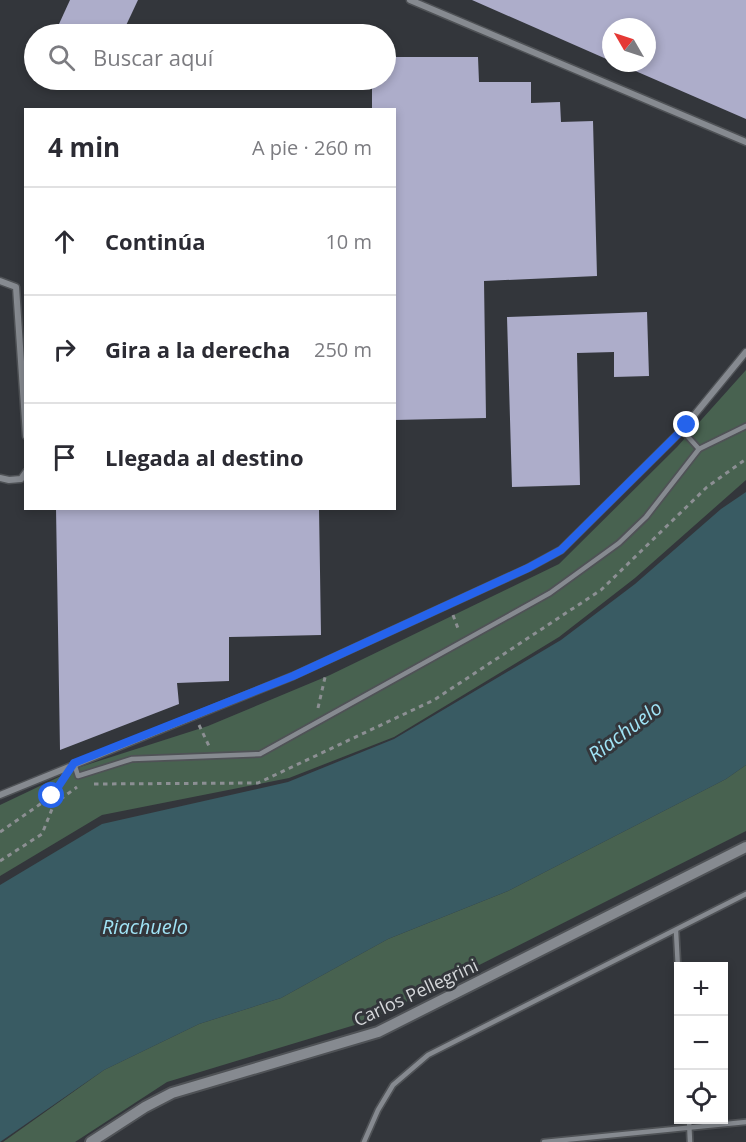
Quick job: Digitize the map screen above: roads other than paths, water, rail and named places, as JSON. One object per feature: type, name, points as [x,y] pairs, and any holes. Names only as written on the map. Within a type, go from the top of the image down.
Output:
[{"type":"street","points":[[410,0],[746,142]]},
{"type":"street","points":[[0,281],[16,287],[24,406]]},
{"type":"street","points":[[0,795],[329,660],[561,550],[682,430],[746,352]]},
{"type":"street","points":[[0,478],[21,479],[24,475]]},
{"type":"street","name":"Carlos Pellegrini","points":[[91,1142],[145,1107],[172,1093],[378,1032],[746,847]]},
{"type":"lane","points":[[74,763],[78,776],[132,759],[260,754],[550,593],[619,543],[646,517],[699,449],[746,426]]},
{"type":"lane","points":[[682,430],[699,449]]},
{"type":"lane","points":[[364,1142],[378,1110],[393,1085],[429,1055],[746,894]]},
{"type":"lane","points":[[676,931],[678,962]]},
{"type":"lane","points":[[544,1142],[746,1122]]},
{"type":"lane","points":[[690,1124],[690,1142]]},
{"type":"water","name":"Riachuelo","points":[[746,492],[746,765],[726,779],[508,891],[388,939],[281,998],[199,1024],[104,1070],[0,1142],[0,885],[102,824],[288,782],[394,739],[561,640],[635,584],[721,509]]}]
